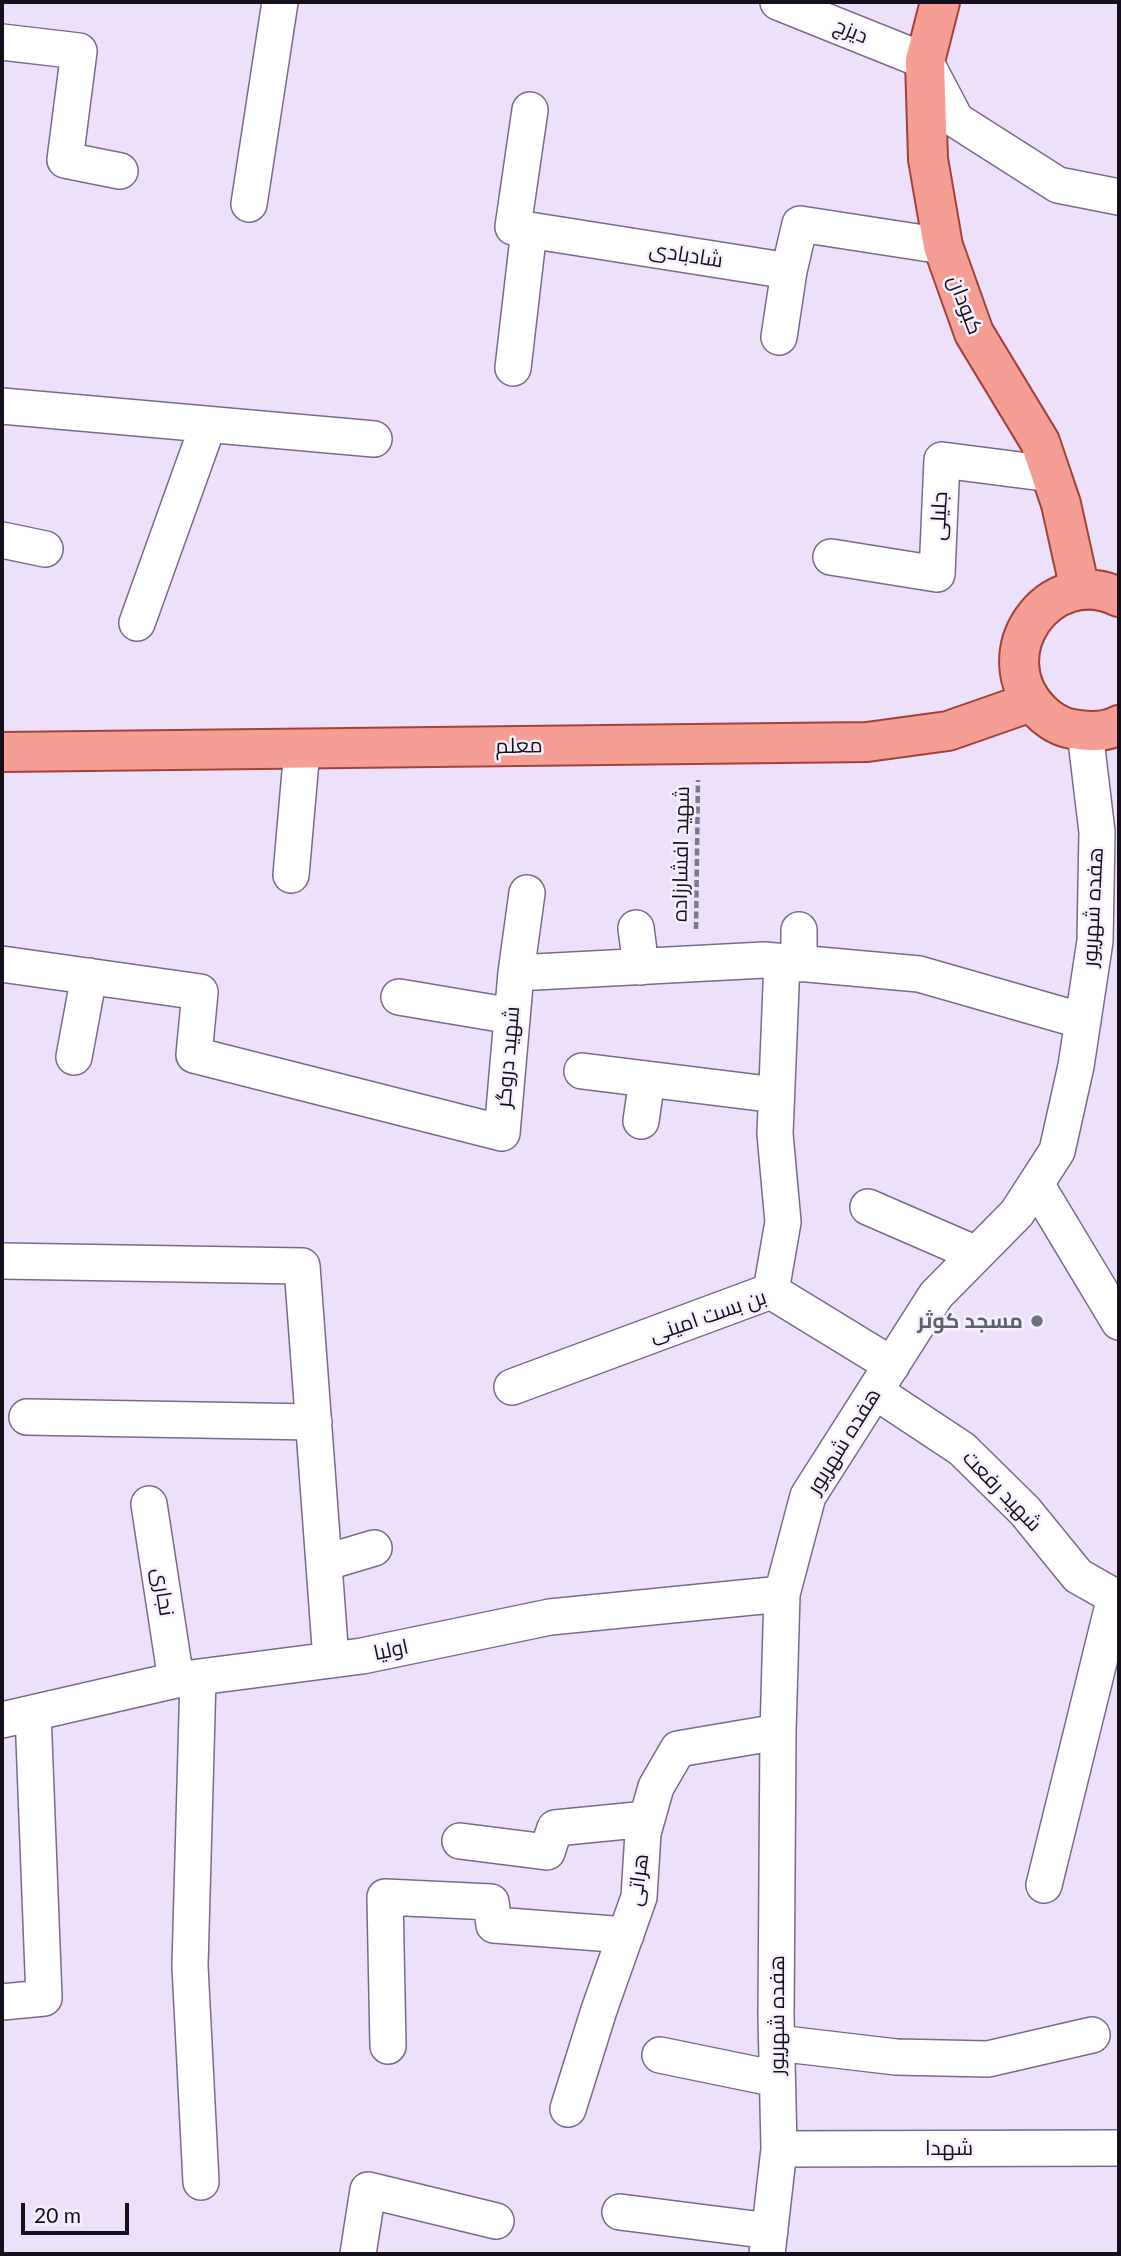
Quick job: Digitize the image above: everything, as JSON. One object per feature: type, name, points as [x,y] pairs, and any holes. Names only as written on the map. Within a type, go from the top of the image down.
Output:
[{"type":"main road","name":"کبودان","points":[[940,2],[925,61],[928,159],[943,246],[974,333],[1040,442],[1061,504],[1107,590]]},
{"type":"main road","points":[[1107,590],[1057,597],[1037,612],[1024,632],[1018,656],[1021,680],[1031,702],[1046,717],[1064,727],[1109,731]]},
{"type":"main road","name":"معلم","points":[[2,752],[867,742],[948,731],[1031,702]]},
{"type":"street","points":[[249,204],[279,2]]},
{"type":"street","name":"دیزج","points":[[778,2],[925,61]]},
{"type":"street","points":[[2,42],[79,51],[65,160],[120,172]]},
{"type":"street","points":[[925,61],[956,120],[1058,185],[1119,197]]},
{"type":"street","points":[[513,368],[529,230],[513,227],[530,110]]},
{"type":"street","points":[[779,337],[789,271],[800,224],[943,246]]},
{"type":"street","name":"شادبادی","points":[[529,230],[789,271]]},
{"type":"street","points":[[4,413],[208,425],[374,439]]},
{"type":"street","points":[[138,623],[208,425]]},
{"type":"street","name":"جلیلی","points":[[831,557],[937,575],[942,460],[1051,474]]},
{"type":"street","points":[[2,540],[45,549]]},
{"type":"street","name":"هفده شهریور","points":[[769,2243],[779,2149],[778,1732],[782,1594],[808,1496],[936,1295],[1017,1213],[1058,1151],[1096,941],[1097,832],[1109,731]]},
{"type":"street","points":[[291,875],[302,749]]},
{"type":"street","name":"شهید دروگر","points":[[2,964],[201,992],[194,1055],[502,1133],[516,973],[527,893]]},
{"type":"street","points":[[636,928],[641,967]]},
{"type":"street","points":[[516,973],[764,960],[793,952],[919,974],[1083,1021]]},
{"type":"street","points":[[771,1291],[783,1222],[775,1134],[776,1096],[793,952]]},
{"type":"street","points":[[74,1057],[89,976]]},
{"type":"street","points":[[399,997],[512,1016]]},
{"type":"street","points":[[582,1071],[776,1096]]},
{"type":"street","points":[[641,1121],[647,1079]]},
{"type":"street","points":[[1036,1184],[1119,1321]]},
{"type":"street","points":[[868,1206],[976,1254]]},
{"type":"street","points":[[2,1261],[302,1266],[331,1660]]},
{"type":"street","name":"بن بست امینی","points":[[512,1387],[771,1291],[884,1378]]},
{"type":"street","name":"شهید رفعت","points":[[884,1378],[1025,1511],[1078,1576],[1118,1601]]},
{"type":"street","points":[[27,1417],[314,1422]]},
{"type":"street","name":"نجاری","points":[[149,1504],[187,1679],[190,1966],[201,2182]]},
{"type":"street","points":[[324,1563],[374,1548]]},
{"type":"street","name":"اولیا","points":[[17,1717],[187,1679],[331,1660],[550,1618],[782,1594]]},
{"type":"street","points":[[1044,1885],[1118,1601]]},
{"type":"street","points":[[2,2002],[44,1998],[17,1717]]},
{"type":"street","name":"هراتی","points":[[568,2109],[598,2010],[639,1897],[643,1833],[656,1787],[678,1749],[778,1732]]},
{"type":"street","points":[[460,1842],[547,1852],[555,1828],[647,1819]]},
{"type":"street","points":[[387,2046],[385,1897],[405,1882],[491,1902],[494,1925],[625,1935]]},
{"type":"street","points":[[777,2043],[896,2057],[988,2059],[1092,2035]]},
{"type":"street","points":[[660,2055],[778,2079]]},
{"type":"street","name":"شهدا","points":[[779,2149],[1119,2148]]},
{"type":"street","points":[[358,2254],[368,2190],[496,2221]]},
{"type":"street","points":[[620,2212],[769,2243]]},
{"type":"path","name":"شهید افشارزاده","points":[[694,964],[698,895],[697,744]]},
{"type":"place","name":"مسجد کوثر","points":[[1037,1321]]}]
